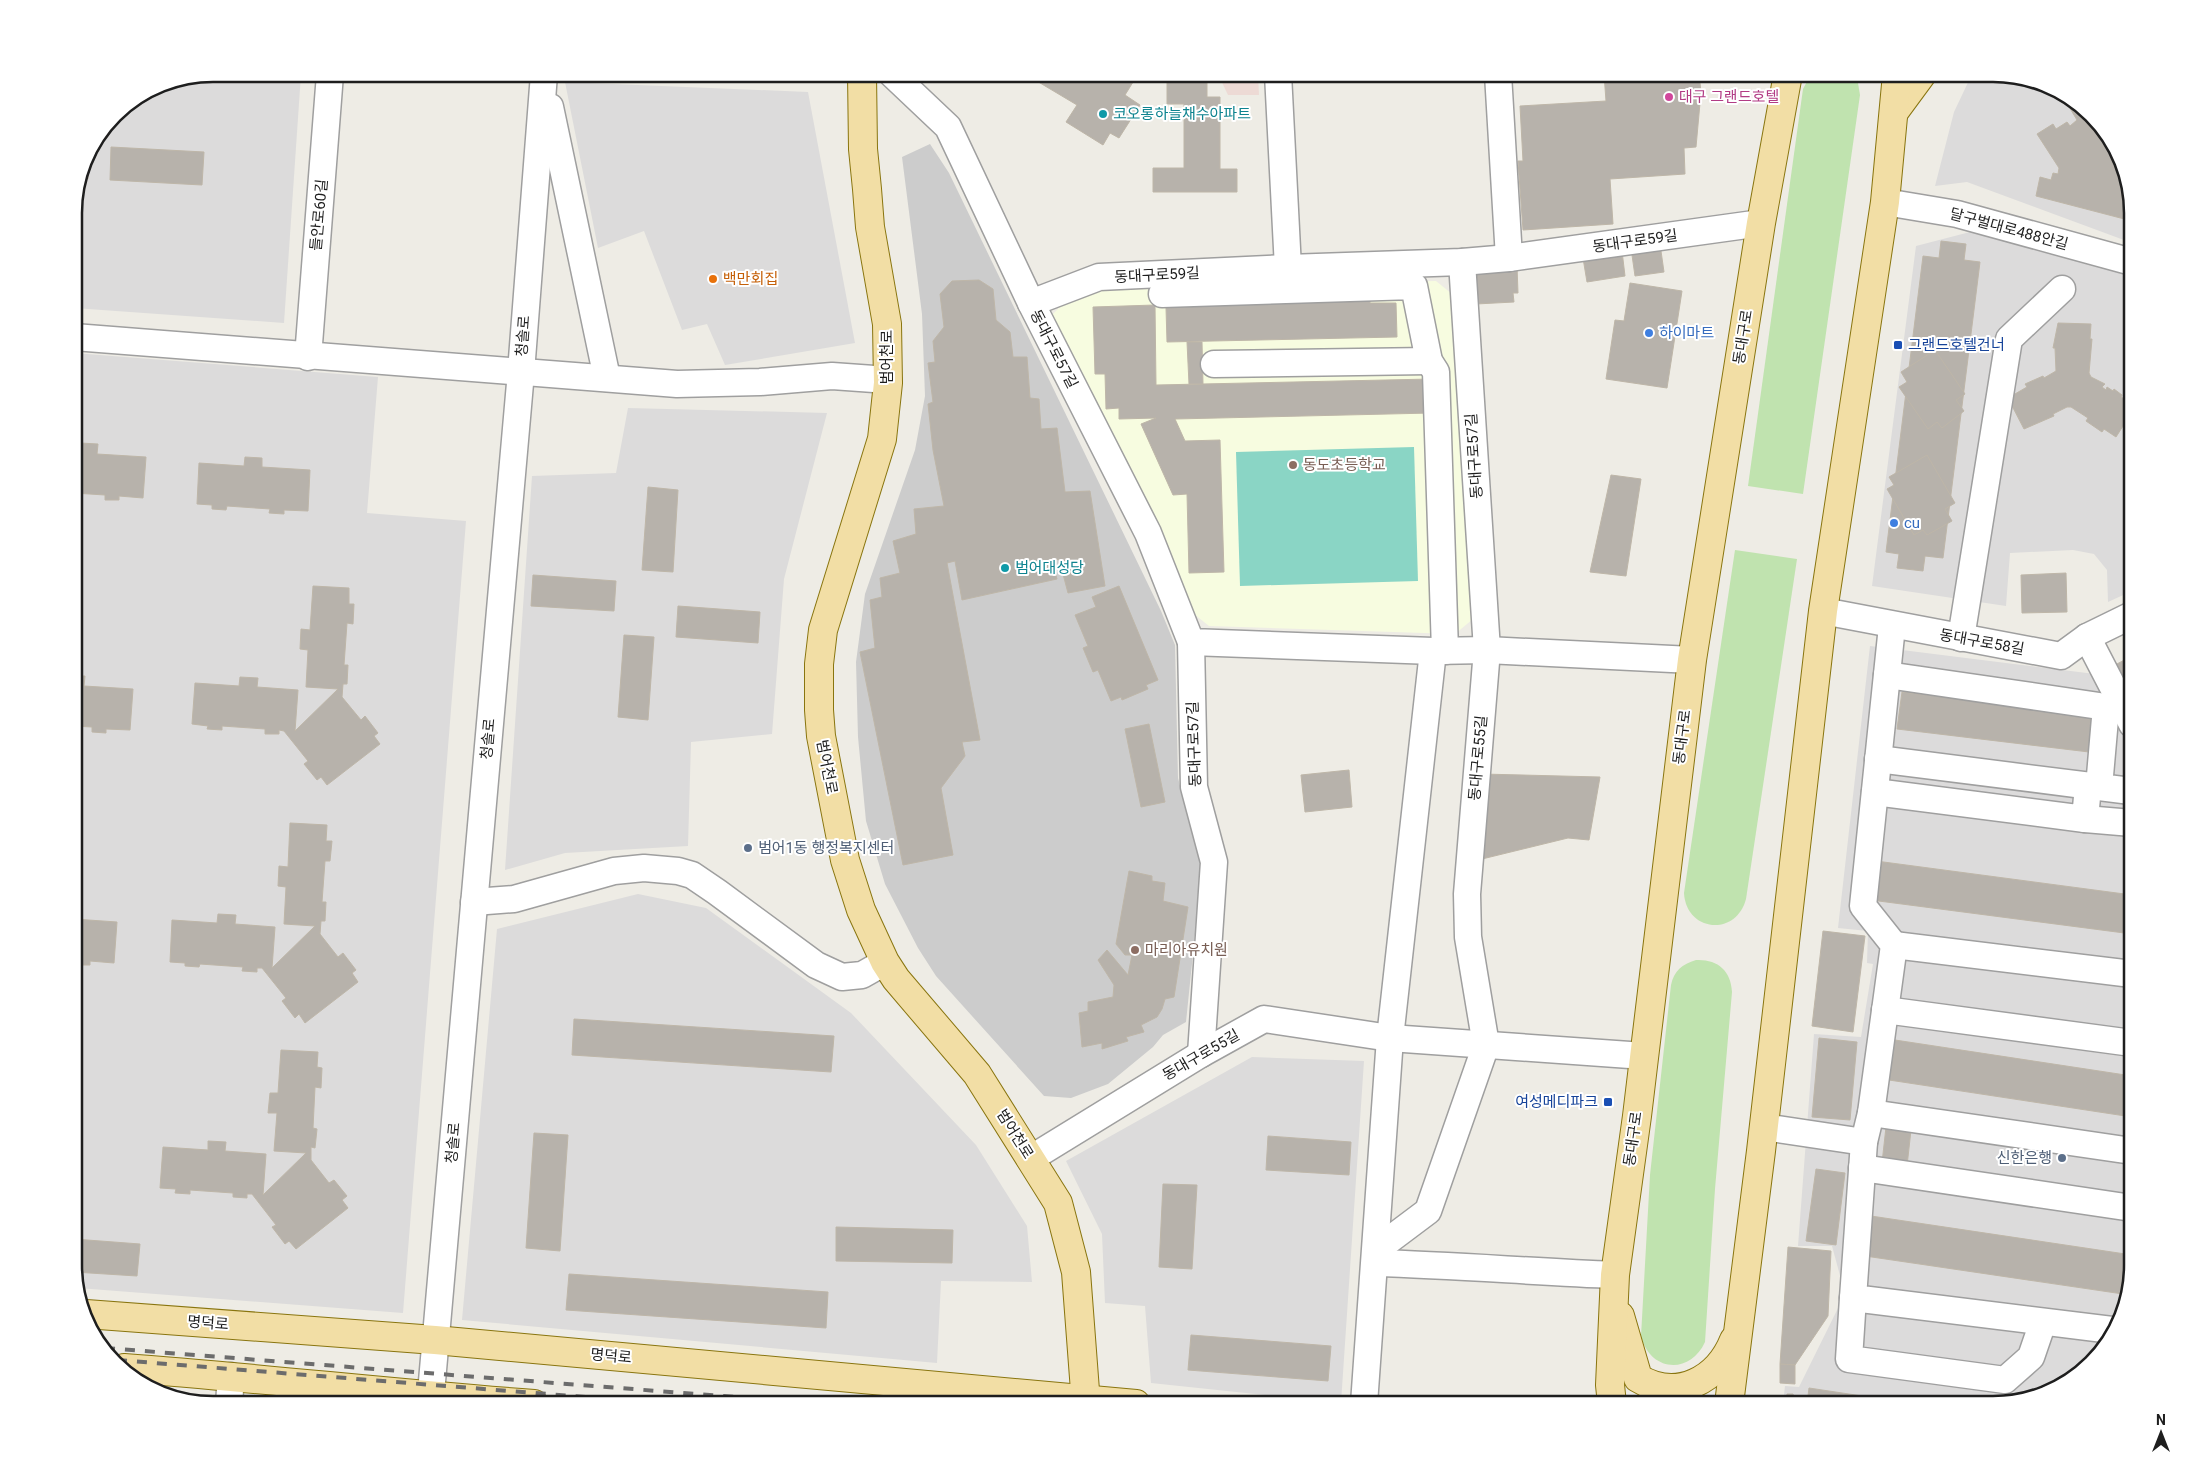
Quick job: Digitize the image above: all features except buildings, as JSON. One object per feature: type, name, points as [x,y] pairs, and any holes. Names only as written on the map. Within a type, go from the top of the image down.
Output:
[{"type":"main road","name":"동대구로","points":[[1611,1396],[1614,1285],[1692,660],[1783,82]]},
{"type":"main road","points":[[1727,1396],[1764,1127],[1822,611],[1885,202],[1896,82]]},
{"type":"main road","points":[[1893,113],[1916,82]]},
{"type":"main road","name":"범어천로","points":[[862,83],[863,149],[866,189],[870,227],[888,324],[888,380],[882,439],[823,630],[820,664],[820,736],[845,860],[861,910],[885,962],[896,979],[977,1074],[1058,1203],[1076,1272],[1086,1396]]},
{"type":"main road","points":[[1614,1285],[1638,1378],[1648,1385],[1662,1388],[1683,1387],[1703,1380],[1728,1355],[1737,1332]]},
{"type":"main road","name":"명덕로","points":[[92,1314],[435,1340],[1023,1396]]},
{"type":"main road","points":[[135,1369],[231,1376],[397,1396]]},
{"type":"street","points":[[1278,82],[1282,276]]},
{"type":"street","points":[[1499,82],[1510,258]]},
{"type":"street","name":"들안로60길","points":[[308,357],[329,83]]},
{"type":"street","name":"청솔로","points":[[430,1396],[521,372],[543,83]]},
{"type":"street","points":[[546,83],[607,378]]},
{"type":"street","name":"동대구로57길","points":[[901,83],[948,128],[1031,303],[1148,533],[1191,642],[1194,787],[1214,862],[1201,1054]]},
{"type":"street","name":"달구벌대로488안길","points":[[1885,202],[1957,214],[2124,260]]},
{"type":"street","name":"동대구로59길","points":[[1031,303],[1098,278],[1282,276],[1462,262],[1510,258],[1762,223]]},
{"type":"street","name":"동대구로57길","points":[[1462,262],[1487,650]]},
{"type":"street","points":[[1162,294],[1282,276],[1414,286],[1429,361],[1436,372],[1439,652],[1390,1038],[1365,1396]]},
{"type":"street","points":[[1961,638],[2009,339],[2062,289]]},
{"type":"street","points":[[83,338],[308,357],[677,384],[760,382],[832,376],[888,380]]},
{"type":"street","points":[[1214,364],[1429,361]]},
{"type":"street","name":"동대구로58길","points":[[1822,611],[1892,626],[2061,656],[2087,637],[2124,619]]},
{"type":"street","points":[[1892,626],[1864,906],[1894,945],[1871,1113],[1864,1142],[1849,1359],[2005,1380],[2031,1357],[2043,1322]]},
{"type":"street","points":[[2087,637],[2124,709]]},
{"type":"street","points":[[1191,642],[1439,652],[1487,650],[1692,660]]},
{"type":"street","name":"동대구로55길","points":[[1375,1257],[1428,1211],[1486,1045],[1468,937],[1467,894],[1487,650]]},
{"type":"street","points":[[1887,675],[2106,707],[2093,787],[2085,819]]},
{"type":"street","points":[[1878,759],[2124,790]]},
{"type":"street","points":[[1875,792],[2124,822]]},
{"type":"street","points":[[474,902],[514,899],[614,871],[644,868],[678,871],[692,875],[816,965],[842,977],[862,975],[885,962]]},
{"type":"street","points":[[1894,945],[2124,973]]},
{"type":"street","points":[[1885,1010],[2124,1042]]},
{"type":"street","name":"동대구로55길","points":[[1030,1159],[1201,1054],[1264,1019],[1390,1038],[1644,1056]]},
{"type":"street","points":[[1871,1113],[2124,1150]]},
{"type":"street","points":[[1764,1127],[1864,1142]]},
{"type":"street","points":[[1862,1168],[2124,1207]]},
{"type":"street","points":[[1375,1257],[1538,1272],[1614,1285]]},
{"type":"street","points":[[1853,1298],[2106,1329]]},
{"type":"street","points":[[229,1396],[231,1376]]},
{"type":"shaded area","points":[[1222,82],[1258,82],[1259,95],[1228,95]]},
{"type":"shaded area","points":[[1968,82],[1992,82],[2034,89],[2050,96],[2079,115],[2101,141],[2114,164],[2122,197],[2124,240],[1967,182],[1935,186],[1954,112]]},
{"type":"shaded area","points":[[205,83],[300,83],[284,323],[83,309],[83,205],[87,180],[96,156],[115,127],[127,115],[148,100],[180,87]]},
{"type":"shaded area","points":[[565,83],[808,92],[855,343],[725,365],[707,324],[682,330],[644,231],[598,248]]},
{"type":"shaded area","points":[[930,144],[949,173],[1161,611],[1175,645],[1178,778],[1185,805],[1203,856],[1186,1022],[1163,1035],[1153,1047],[1108,1084],[1071,1098],[1044,1096],[936,976],[918,948],[885,884],[866,821],[858,737],[856,662],[865,594],[915,450],[925,396],[922,314],[902,157]]},
{"type":"shaded area","points":[[1970,232],[2094,264],[2124,275],[2124,595],[2108,602],[2107,570],[2094,554],[2073,550],[2010,553],[2006,606],[1872,586],[1916,246]]},
{"type":"shaded area","name":"동도초등학교","points":[[1436,281],[1452,294],[1473,619],[1455,634],[1209,626],[1194,614],[1051,316],[1064,303],[1105,288]]},
{"type":"shaded area","points":[[83,354],[378,377],[367,513],[466,521],[403,1313],[85,1289],[83,1273]]},
{"type":"shaded area","points":[[628,408],[827,413],[784,579],[772,734],[691,742],[688,846],[565,853],[505,870],[532,476],[616,473]]},
{"type":"shaded area","points":[[1414,447],[1418,581],[1240,586],[1236,452]]},
{"type":"shaded area","points":[[1870,646],[2095,674],[2124,723],[2124,1264],[2119,1298],[2114,1314],[2101,1337],[2079,1363],[2042,1386],[2026,1391],[1992,1396],[1784,1396],[1785,1386],[1799,1387],[1845,1294],[1832,1246],[1798,1246],[1814,1034],[1861,1037],[1873,964],[1867,963],[1868,931],[1838,928]]},
{"type":"shaded area","points":[[638,894],[706,908],[851,1013],[976,1145],[1027,1226],[1032,1282],[941,1281],[937,1363],[462,1320],[497,929]]},
{"type":"shaded area","points":[[1252,1057],[1364,1061],[1341,1396],[1274,1396],[1151,1383],[1145,1306],[1105,1303],[1102,1234],[1066,1161]]},
{"type":"green space","points":[[1807,82],[1857,82],[1860,95],[1803,494],[1748,486],[1803,89]]},
{"type":"green space","points":[[1735,550],[1797,559],[1746,899],[1741,911],[1732,920],[1723,924],[1712,925],[1702,922],[1693,916],[1687,906],[1684,893]]},
{"type":"green space","points":[[1696,960],[1710,961],[1722,967],[1729,978],[1732,992],[1715,1189],[1705,1342],[1698,1353],[1690,1360],[1681,1364],[1671,1365],[1653,1357],[1646,1348],[1641,1336],[1650,1175],[1671,985],[1679,969]]},
{"type":"railway","points":[[114,1349],[722,1396]]},
{"type":"railway","points":[[125,1361],[573,1396]]},
{"type":"place","name":"대구 그랜드호텔","points":[[1669,97]]},
{"type":"place","name":"코오롱하늘채수아파트","points":[[1103,114]]},
{"type":"place","name":"백만회집","points":[[713,279]]},
{"type":"place","name":"하이마트","points":[[1649,333]]},
{"type":"place","name":"그랜드호텔건너","points":[[1898,345]]},
{"type":"place","name":"동도초등학교","points":[[1293,465]]},
{"type":"place","name":"cu","points":[[1894,523]]},
{"type":"place","name":"범어대성당","points":[[1005,568]]},
{"type":"place","name":"범어1동 행정복지센터","points":[[748,848]]},
{"type":"place","name":"마리아유치원","points":[[1135,950]]},
{"type":"place","name":"여성메디파크","points":[[1608,1102]]},
{"type":"place","name":"신한은행","points":[[2062,1158]]}]
